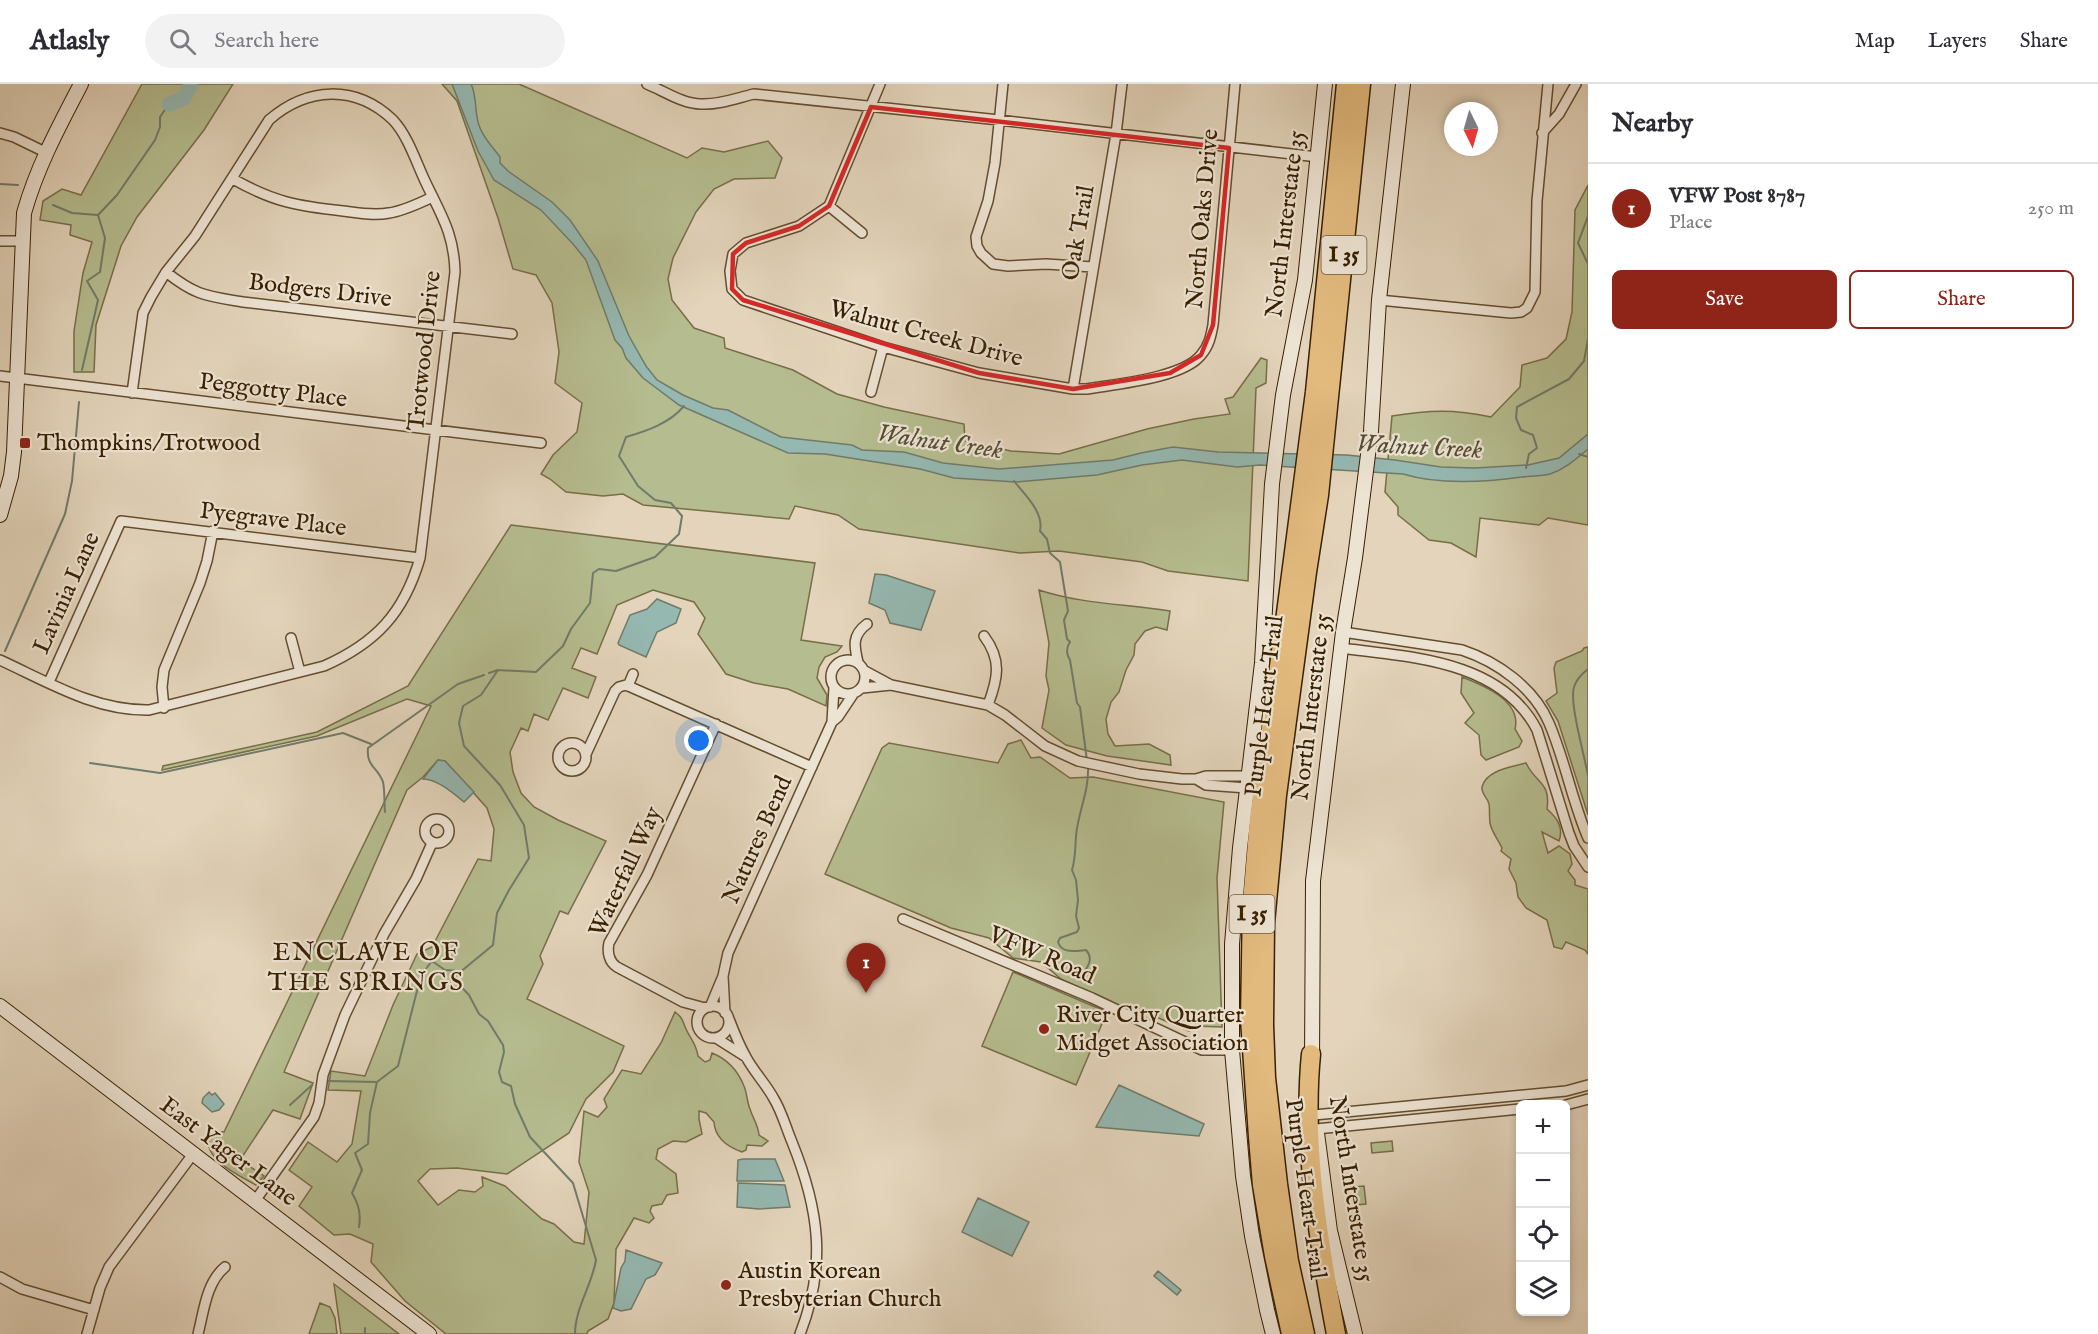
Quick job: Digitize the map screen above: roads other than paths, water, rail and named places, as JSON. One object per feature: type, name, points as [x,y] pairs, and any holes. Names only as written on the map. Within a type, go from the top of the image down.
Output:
[{"type":"highway","name":"Purple Heart Trail","points":[[1319,425],[1347,84]]},
{"type":"highway","name":"Purple Heart Trail","points":[[1291,1334],[1262,1185],[1250,1019],[1251,950],[1259,819],[1311,494],[1361,84]]},
{"type":"highway","name":"Purple Heart Trail","points":[[1305,1334],[1289,1261],[1278,1184],[1266,1078],[1264,1024],[1265,923],[1281,761],[1307,572],[1311,494]]},
{"type":"highway","points":[[1311,1054],[1308,1092],[1313,1183],[1336,1334]]},
{"type":"main road","points":[[0,515],[12,468],[24,213],[45,152],[81,84]]},
{"type":"main road","name":"North Interstate 35","points":[[1273,1334],[1266,1310],[1243,1176],[1232,1050],[1232,944],[1262,663],[1272,484],[1280,420],[1305,280],[1325,84]]},
{"type":"main road","name":"North Interstate 35","points":[[1355,1334],[1330,1231],[1315,1122],[1311,1054],[1313,881],[1342,632],[1355,558],[1371,431],[1379,300],[1404,84]]},
{"type":"main road","name":"East Yager Lane","points":[[0,1006],[429,1334]]},
{"type":"street","points":[[647,84],[683,100],[700,104],[753,94],[1318,157]]},
{"type":"street","points":[[753,94],[758,84]]},
{"type":"street","points":[[862,233],[829,206],[880,84]]},
{"type":"street","points":[[1003,84],[995,163],[988,201],[975,237],[981,253],[993,264],[1008,266],[1046,264],[1093,267]]},
{"type":"street","name":"Oak Trail","points":[[1073,389],[1116,134],[1122,84]]},
{"type":"street","name":"North Oaks Drive","points":[[1201,355],[1209,342],[1213,325],[1235,84]]},
{"type":"street","points":[[1379,300],[1511,313],[1521,312],[1527,308],[1535,292],[1537,201],[1548,84]]},
{"type":"street","points":[[1542,133],[1559,114],[1576,84]]},
{"type":"street","name":"Trotwood Drive","points":[[0,660],[96,704],[131,711],[164,708],[324,666],[345,657],[379,632],[393,616],[413,581],[420,558],[455,272],[454,252],[448,228],[403,135],[393,121],[363,100],[347,95],[323,93],[307,96],[285,106],[269,120],[195,237],[166,272],[151,297],[143,313],[132,393]]},
{"type":"street","points":[[0,133],[45,152]]},
{"type":"street","points":[[233,179],[259,194],[301,207],[372,214],[406,209],[433,197]]},
{"type":"street","name":"Walnut Creek Drive","points":[[829,206],[799,226],[746,243],[734,254],[730,271],[732,289],[742,300],[884,347],[979,373],[1073,389],[1087,389],[1170,373],[1189,366],[1201,355]]},
{"type":"street","points":[[0,241],[22,241]]},
{"type":"street","name":"Bodgers Drive","points":[[166,272],[188,289],[205,296],[512,334]]},
{"type":"street","points":[[871,392],[884,347]]},
{"type":"street","name":"Peggotty Place","points":[[0,376],[541,443]]},
{"type":"street","name":"Pyegrave Place","points":[[121,520],[420,558]]},
{"type":"street","name":"Lavinia Lane","points":[[49,682],[121,520]]},
{"type":"street","points":[[164,708],[162,687],[164,670],[200,583],[213,531]]},
{"type":"street","points":[[867,624],[858,632],[853,645],[831,674],[834,687],[841,693],[891,685]]},
{"type":"street","points":[[1342,632],[1462,650],[1485,659],[1515,679],[1535,701],[1548,721],[1588,838]]},
{"type":"street","points":[[984,636],[993,649],[996,661],[995,682],[988,705]]},
{"type":"street","points":[[291,638],[300,672]]},
{"type":"street","points":[[853,645],[858,662],[865,671],[891,685],[988,705],[1005,715],[1045,746],[1065,756],[1139,774],[1196,779],[1206,776],[1248,782]]},
{"type":"street","points":[[1341,648],[1416,658],[1449,666],[1474,674],[1513,696],[1537,730],[1569,833],[1574,846],[1588,867]]},
{"type":"street","points":[[838,663],[848,659],[858,662]]},
{"type":"street","points":[[858,691],[866,680],[865,671]]},
{"type":"street","points":[[628,686],[633,674]]},
{"type":"street","points":[[586,754],[615,691],[622,686],[628,686],[812,767]]},
{"type":"street","name":"Natures Bend","points":[[707,1008],[723,976],[728,953],[832,722],[834,687]]},
{"type":"street","name":"Natures Bend","points":[[832,722],[858,691]]},
{"type":"street","name":"Waterfall Way","points":[[707,1008],[683,1002],[614,966],[608,949],[609,943],[647,875],[716,724]]},
{"type":"street","points":[[255,1201],[314,1117],[319,1103],[322,1075],[345,1015],[384,933],[416,879],[432,843]]},
{"type":"street","name":"VFW Road","points":[[903,919],[1092,998],[1202,1050],[1232,1050]]},
{"type":"street","name":"Natures Bend","points":[[723,976],[727,1016],[746,1057],[762,1077],[775,1101],[803,1169],[816,1222],[817,1252],[814,1279],[809,1306],[800,1334]]},
{"type":"street","name":"Waterfall Way","points":[[683,1002],[697,1023]]},
{"type":"street","points":[[707,1008],[719,1008],[727,1016],[726,1031],[716,1038],[702,1035],[697,1023],[698,1016],[707,1008]]},
{"type":"street","name":"Natures Bend","points":[[716,1038],[746,1057]]},
{"type":"street","points":[[1315,1122],[1566,1091],[1588,1085]]},
{"type":"street","points":[[1570,1104],[1588,1099]]},
{"type":"street","points":[[1315,1122],[1516,1109]]},
{"type":"street","points":[[87,1334],[100,1288],[109,1267],[193,1154]]},
{"type":"street","points":[[198,1334],[210,1284],[216,1274],[225,1267]]},
{"type":"street","points":[[0,1277],[22,1289],[94,1310]]},
{"type":"water","points":[[452,84],[471,84],[480,128],[500,157],[500,163],[552,202],[570,220],[598,261],[629,336],[657,380],[683,395],[713,408],[728,410],[781,437],[852,445],[862,450],[904,452],[943,463],[999,469],[1113,460],[1173,447],[1218,452],[1347,455],[1441,467],[1475,468],[1528,465],[1559,458],[1588,434],[1588,449],[1565,467],[1550,474],[1462,482],[1432,480],[1403,474],[1260,465],[1237,467],[1182,460],[1142,465],[1097,475],[1016,482],[954,478],[920,469],[825,454],[788,453],[679,405],[643,378],[626,358],[622,348],[615,340],[586,260],[541,210],[494,180],[478,151]]},
{"type":"water","points":[[875,574],[886,575],[935,591],[921,630],[890,623],[885,610],[869,603]]},
{"type":"water","points":[[657,599],[681,609],[676,623],[657,632],[646,657],[619,645],[630,615],[647,609]]},
{"type":"water","points":[[438,760],[445,761],[474,792],[464,802],[439,784],[423,779]]},
{"type":"water","points":[[1119,1085],[1204,1124],[1199,1136],[1096,1127]]},
{"type":"water","points":[[209,1092],[212,1095],[215,1093],[224,1104],[219,1110],[212,1112],[202,1103],[203,1098]]},
{"type":"water","points":[[775,1159],[784,1181],[737,1181],[738,1160]]},
{"type":"water","points":[[738,1183],[785,1185],[790,1207],[759,1209],[737,1207]]},
{"type":"water","points":[[978,1198],[1029,1222],[1012,1256],[962,1232]]},
{"type":"water","points":[[626,1250],[662,1263],[655,1275],[646,1279],[631,1309],[621,1311],[613,1308]]},
{"type":"water","points":[[1158,1271],[1181,1290],[1177,1295],[1154,1276]]},
{"type":"waterway","points":[[169,104],[184,98],[191,84]]},
{"type":"waterway","points":[[53,205],[72,213],[98,215],[117,195],[155,140],[160,127],[160,117],[169,104]]},
{"type":"waterway","points":[[0,184],[18,185]]},
{"type":"waterway","points":[[82,370],[98,300],[87,281],[100,272],[105,238],[98,215]]},
{"type":"waterway","points":[[1588,216],[1578,243],[1588,264]]},
{"type":"waterway","points":[[1526,468],[1529,454],[1537,448],[1533,435],[1521,430],[1516,418],[1517,407],[1569,379],[1584,361],[1588,339]]},
{"type":"waterway","points":[[5,651],[65,514],[72,481],[79,402]]},
{"type":"waterway","points":[[575,1334],[578,1315],[596,1260],[573,1183],[530,1137],[515,1104],[511,1086],[502,1082],[499,1072],[504,1052],[503,1045],[488,1021],[479,1014],[469,995],[453,978],[493,945],[497,913],[529,858],[524,825],[500,785],[464,746],[459,723],[463,706],[481,695],[498,670],[536,672],[563,646],[571,629],[590,603],[593,573],[599,569],[616,571],[655,557],[679,534],[682,516],[671,503],[655,500],[638,486],[619,456],[626,437],[665,422],[684,406]]},
{"type":"waterway","points":[[1579,454],[1588,457]]},
{"type":"waterway","points":[[1014,481],[1036,511],[1040,531],[1047,539],[1050,553],[1060,562],[1068,611],[1064,620],[1067,639],[1070,642],[1067,653],[1077,703],[1080,707],[1087,761]]},
{"type":"waterway","points":[[1588,669],[1576,682],[1573,695],[1575,717],[1588,776]]},
{"type":"waterway","points":[[489,673],[498,670]]},
{"type":"waterway","points":[[385,812],[383,782],[369,759],[368,748],[458,684],[484,675]]},
{"type":"waterway","points":[[90,763],[160,773],[343,733],[371,744]]},
{"type":"waterway","points":[[1081,978],[1089,964],[1089,954],[1086,950],[1066,950],[1058,942],[1060,938],[1077,932],[1079,928],[1076,916],[1078,900],[1076,880],[1072,870],[1088,766]]},
{"type":"waterway","points":[[359,1227],[359,1210],[352,1193],[362,1170],[355,1153],[368,1144],[370,1113],[377,1082],[398,1066],[418,987],[425,970],[432,961],[445,970],[460,971]]},
{"type":"waterway","points":[[327,1081],[377,1082]]},
{"type":"waterway","points":[[290,1105],[312,1085]]},
{"type":"waterway","points":[[365,1328],[365,1334]]},
{"type":"place","name":"Thompkins/Trotwood","points":[[25,443]]},
{"type":"place","name":"VFW Post 8787","points":[[866,993]]},
{"type":"place","name":"River City Quarter Midget Association","points":[[1044,1029]]},
{"type":"place","name":"Austin Korean Presbyterian Church","points":[[726,1285]]},
{"type":"district","name":"ENCLAVE OF THE SPRINGS","points":[[366,967]]},
{"type":"water label","name":"Walnut Creek","points":[[940,442]]},
{"type":"water label","name":"Walnut Creek","points":[[1419,447]]}]
